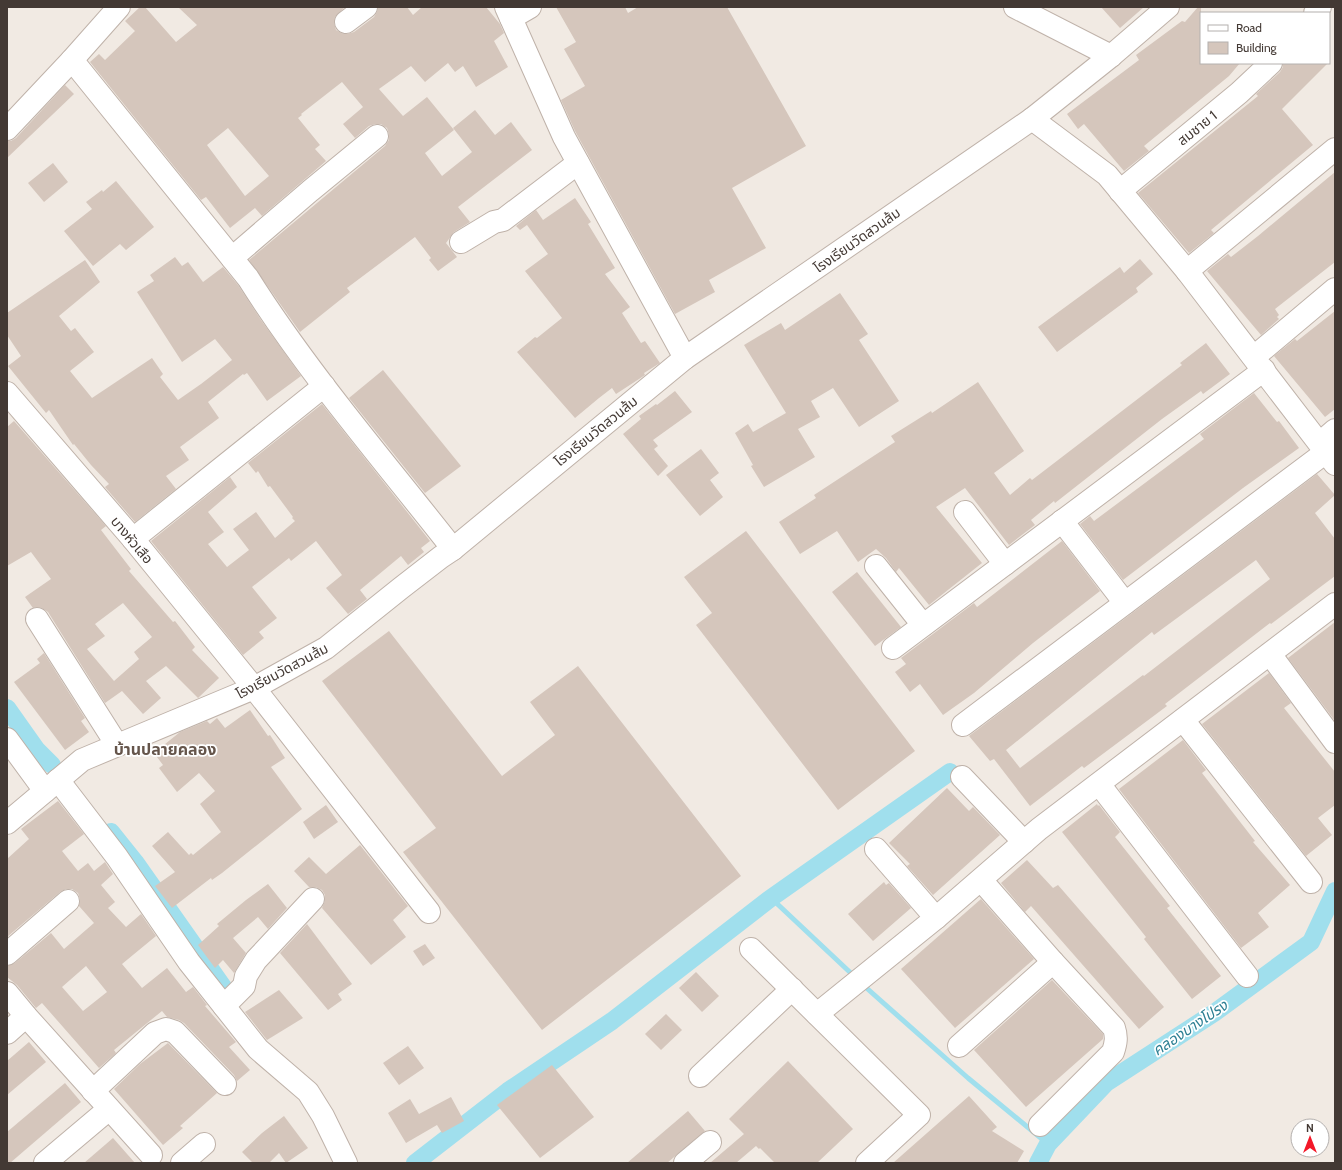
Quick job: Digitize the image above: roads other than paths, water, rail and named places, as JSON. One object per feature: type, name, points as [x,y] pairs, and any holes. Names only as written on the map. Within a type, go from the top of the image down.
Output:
[{"type":"street","points":[[7,129],[72,60],[119,7]]},
{"type":"street","points":[[346,22],[366,7]]},
{"type":"street","points":[[530,7],[509,13],[564,137],[686,358]]},
{"type":"street","points":[[1014,7],[1112,56]]},
{"type":"street","name":"โรงเรียนวัดสวนส้ม","points":[[7,823],[82,760],[254,688],[326,648],[401,588],[453,549],[686,358],[1032,119],[1112,56],[1168,7]]},
{"type":"street","points":[[72,60],[248,278],[265,305],[324,386],[453,549]]},
{"type":"street","name":"สมชาย 1","points":[[1120,191],[1239,93],[1269,64]]},
{"type":"street","points":[[963,725],[1329,447],[1259,364],[1187,271],[1107,175],[1032,119]]},
{"type":"street","points":[[232,258],[310,190],[377,136]]},
{"type":"street","points":[[1187,271],[1335,149]]},
{"type":"street","points":[[461,242],[494,222],[503,220],[578,163]]},
{"type":"street","points":[[893,648],[1062,522],[1259,364],[1335,289]]},
{"type":"street","points":[[132,539],[324,386]]},
{"type":"street","name":"บางหัวเสือ","points":[[7,393],[132,539],[254,688],[429,912]]},
{"type":"street","points":[[965,512],[1005,564]]},
{"type":"street","points":[[1062,522],[1125,603]]},
{"type":"street","points":[[876,566],[923,625]]},
{"type":"street","points":[[817,1014],[936,918],[1024,842],[1335,604]]},
{"type":"street","points":[[37,619],[117,745]]},
{"type":"street","points":[[1270,654],[1335,742]]},
{"type":"street","points":[[1183,720],[1312,882]]},
{"type":"street","points":[[7,739],[52,785],[117,857],[189,962],[258,1048],[308,1092],[324,1116],[340,1159]]},
{"type":"street","points":[[962,777],[1024,842]]},
{"type":"street","points":[[1099,784],[1247,976]]},
{"type":"street","points":[[876,849],[936,918]]},
{"type":"street","points":[[981,880],[1053,962],[1114,1028],[1117,1040],[1113,1052],[1040,1125]]},
{"type":"street","points":[[224,1006],[244,986],[246,976],[256,960],[312,899]]},
{"type":"street","points":[[7,954],[68,900]]},
{"type":"street","points":[[751,950],[919,1115],[867,1163]]},
{"type":"street","points":[[959,1046],[1053,962]]},
{"type":"street","points":[[700,1076],[792,990]]},
{"type":"street","points":[[7,993],[151,1155]]},
{"type":"street","points":[[7,1033],[26,1016]]},
{"type":"street","points":[[93,1091],[155,1033],[166,1030],[175,1032],[225,1084]]},
{"type":"street","points":[[45,1163],[109,1109]]},
{"type":"street","points":[[685,1163],[710,1142]]},
{"type":"street","points":[[182,1163],[204,1144]]},
{"type":"waterway","points":[[7,708],[36,749],[52,765]]},
{"type":"waterway","points":[[415,1163],[508,1091],[612,1021],[771,898],[950,772]]},
{"type":"waterway","points":[[111,832],[135,862],[223,987]]},
{"type":"waterway","name":"คลองบางโปรง","points":[[1038,1163],[1048,1144],[1106,1083],[1214,1013],[1311,942],[1335,891]]},
{"type":"waterway","points":[[771,898],[855,977]]},
{"type":"waterway","points":[[862,984],[968,1078],[1048,1144]]},
{"type":"district","name":"บ้านปลายคลอง","points":[[165,749]]}]
